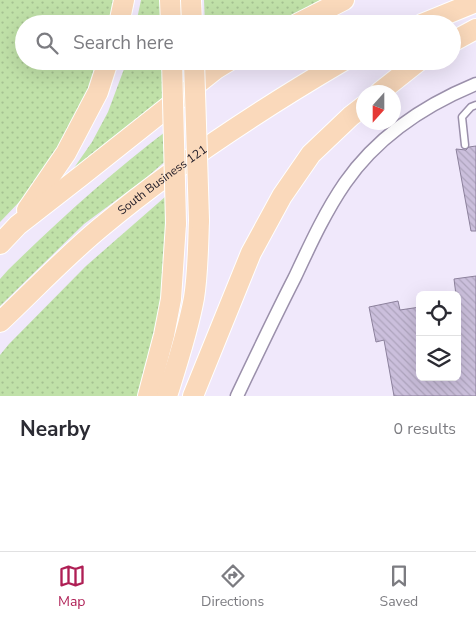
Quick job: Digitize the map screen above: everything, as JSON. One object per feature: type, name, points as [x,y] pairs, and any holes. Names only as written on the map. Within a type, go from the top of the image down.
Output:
[{"type":"main road","points":[[121,15],[124,0]]},
{"type":"main road","points":[[170,0],[171,15]]},
{"type":"main road","points":[[191,0],[192,15]]},
{"type":"main road","points":[[315,15],[344,0]]},
{"type":"main road","points":[[444,15],[476,2]]},
{"type":"main road","points":[[461,37],[476,29]]},
{"type":"main road","points":[[0,244],[18,224],[66,153],[98,92],[105,70]]},
{"type":"main road","points":[[148,396],[171,299],[176,223],[172,70]]},
{"type":"main road","points":[[167,396],[184,342],[194,298],[198,251],[199,220],[194,70]]},
{"type":"main road","points":[[18,224],[215,70]]},
{"type":"main road","name":"South Business 121","points":[[0,322],[98,230],[169,173],[278,99],[328,70]]},
{"type":"main road","points":[[389,85],[408,70]]},
{"type":"main road","points":[[193,396],[251,253],[282,196],[311,154],[356,112]]},
{"type":"main road","points":[[184,396],[194,372],[208,358]]},
{"type":"street","points":[[237,396],[316,234],[345,182],[384,140],[413,116],[442,99],[476,84]]},
{"type":"lane","points":[[465,145],[462,117],[471,107],[476,105]]},
{"type":"green space","points":[[0,0],[118,0],[115,15],[15,15],[15,70],[98,70],[45,175],[0,222]]},
{"type":"green space","points":[[141,0],[165,0],[166,15],[138,15]]},
{"type":"green space","points":[[204,0],[321,0],[293,15],[205,15]]},
{"type":"green space","points":[[124,70],[168,70],[168,94],[67,178],[92,142],[108,112]]},
{"type":"green space","points":[[169,129],[170,157],[146,178],[84,224],[0,306],[0,279],[8,270],[86,197]]},
{"type":"green space","points":[[173,190],[170,292],[141,396],[0,396],[0,355],[9,344],[86,266]]},
{"type":"building","points":[[476,146],[476,231],[471,231],[456,149],[466,150],[469,147]]},
{"type":"building","points":[[476,276],[476,396],[394,396],[384,340],[376,342],[369,307],[398,301],[400,310],[416,308],[416,381],[461,381],[461,291],[456,291],[454,279]]}]
